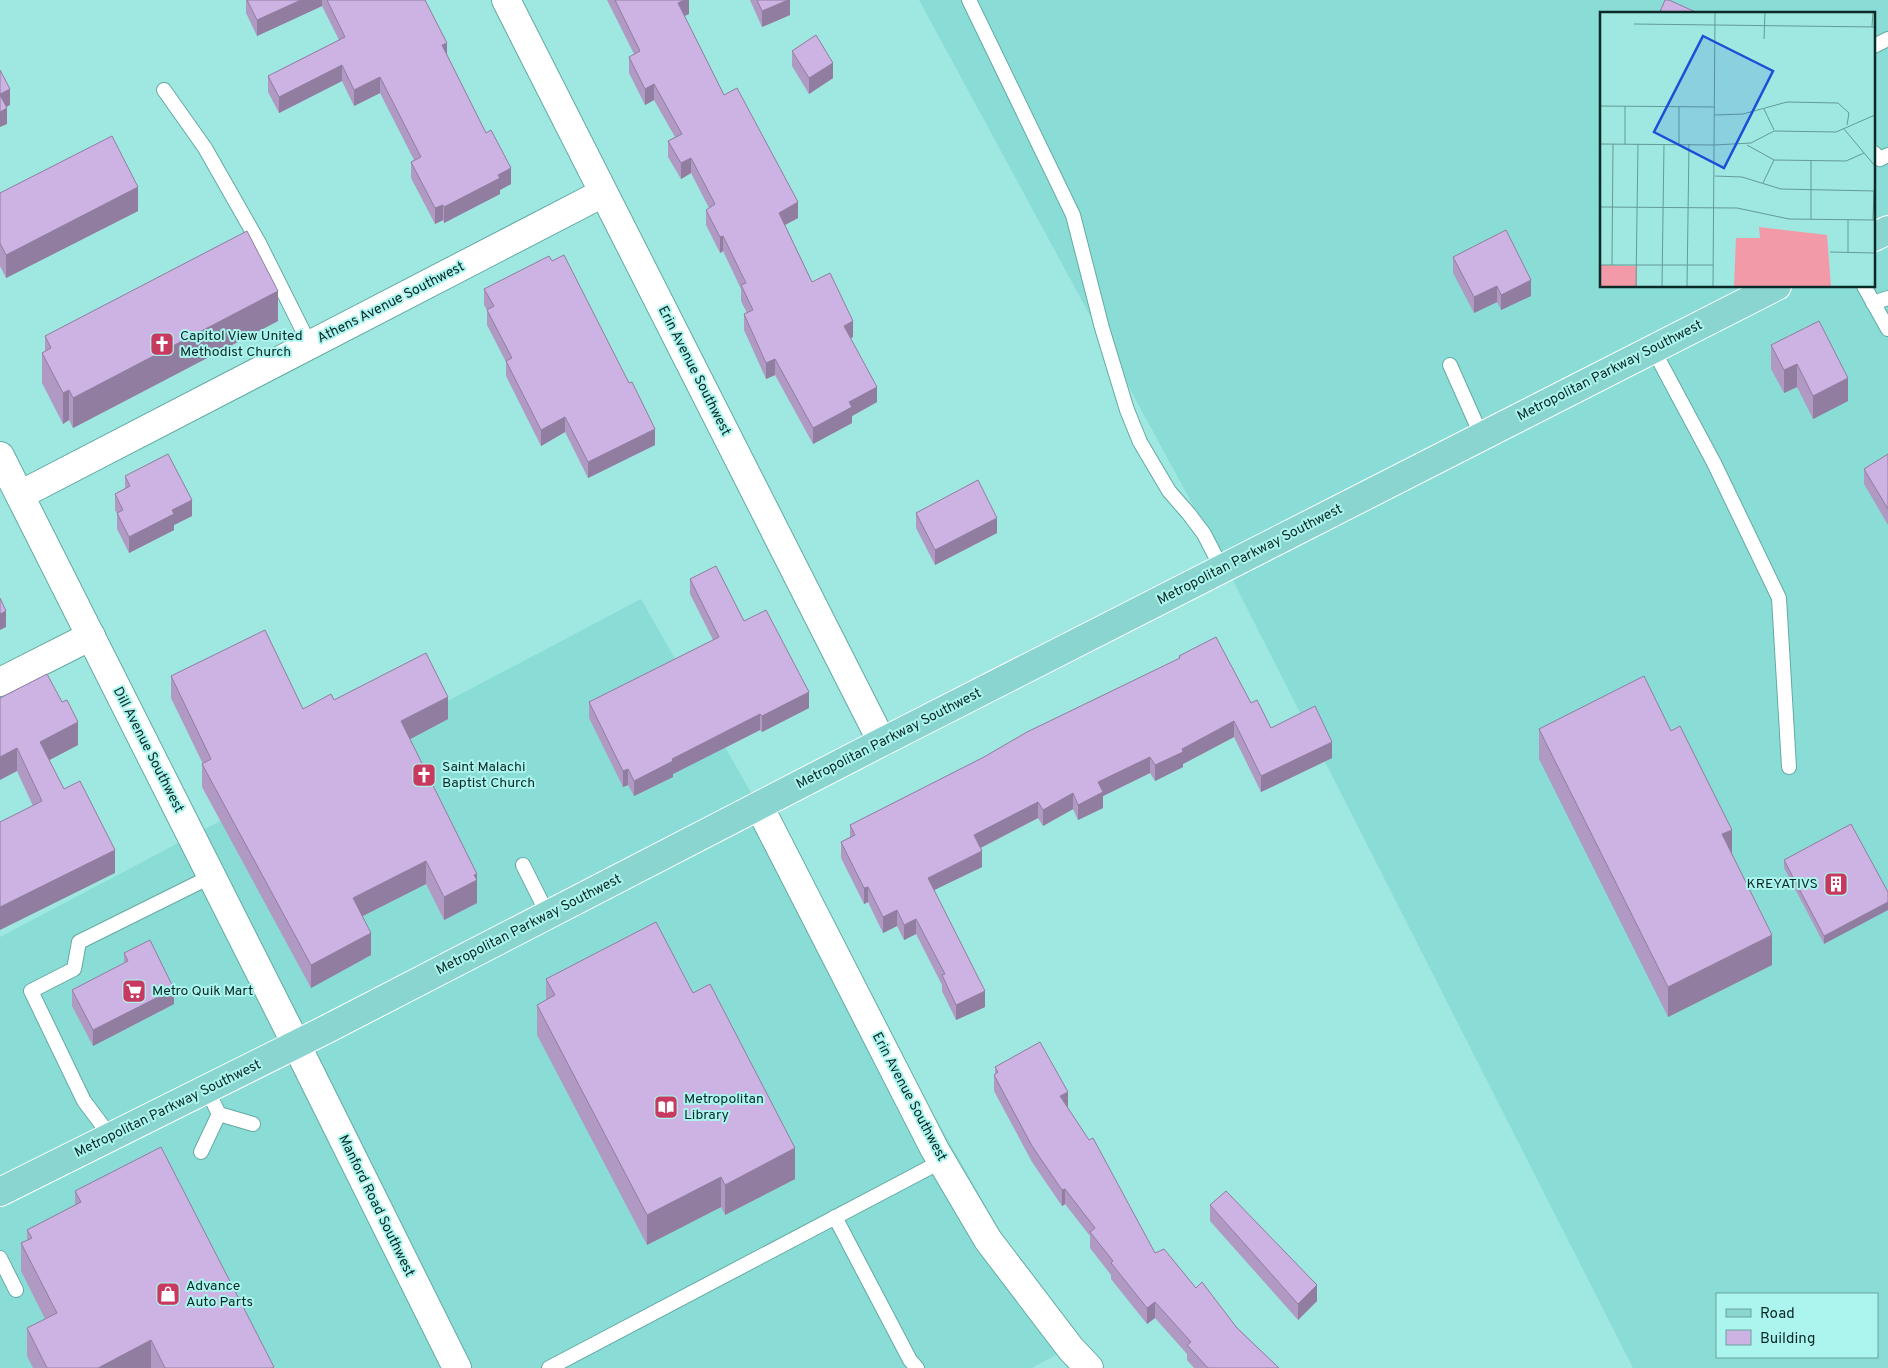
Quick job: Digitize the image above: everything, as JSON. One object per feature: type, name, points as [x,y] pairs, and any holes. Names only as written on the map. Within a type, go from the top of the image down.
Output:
[{"type":"main road","points":[[1876,236],[1888,230]]},
{"type":"main road","name":"Metropolitan Parkway Southwest","points":[[0,1192],[207,1090],[1770,288]]},
{"type":"street","name":"Erin Avenue Southwest","points":[[506,0],[882,742]]},
{"type":"street","name":"Athens Avenue Southwest","points":[[20,495],[603,193]]},
{"type":"street","name":"Dill Avenue Southwest","points":[[0,456],[296,1044]]},
{"type":"street","points":[[0,682],[91,636]]},
{"type":"street","name":"Erin Avenue Southwest","points":[[759,806],[942,1161],[988,1240],[1071,1349],[1089,1368]]},
{"type":"street","name":"Manford Road Southwest","points":[[296,1044],[457,1368]]},
{"type":"lane","points":[[969,0],[1073,215],[1105,338],[1127,410],[1140,442],[1169,491],[1204,534],[1222,569]]},
{"type":"lane","points":[[1876,45],[1888,39]]},
{"type":"lane","points":[[164,90],[205,148],[259,242],[310,345]]},
{"type":"lane","points":[[1876,155],[1880,159],[1888,155]]},
{"type":"lane","points":[[1865,288],[1888,329]]},
{"type":"lane","points":[[1873,304],[1888,298]]},
{"type":"lane","points":[[1653,349],[1714,463],[1779,598],[1789,767]]},
{"type":"lane","points":[[1450,365],[1482,437]]},
{"type":"lane","points":[[523,865],[548,915]]},
{"type":"lane","points":[[111,1137],[84,1100],[31,991],[74,969],[79,942],[212,876]]},
{"type":"lane","points":[[207,1090],[219,1114],[253,1124]]},
{"type":"lane","points":[[201,1152],[219,1114]]},
{"type":"lane","points":[[549,1368],[942,1161]]},
{"type":"lane","points":[[835,1217],[910,1360],[917,1368]]},
{"type":"lane","points":[[0,1258],[16,1290]]},
{"type":"shaded area","points":[[919,0],[1888,0],[1888,1368],[1633,1368],[1221,557]]},
{"type":"shaded area","points":[[641,599],[1067,1349],[1032,1368],[0,1368],[0,937]]},
{"type":"building","points":[[247,0],[301,0],[257,20]]},
{"type":"building","points":[[327,0],[425,0],[447,43],[442,45],[486,133],[491,130],[511,168],[498,175],[500,178],[444,207],[443,205],[435,208],[411,162],[421,157],[380,77],[354,90],[342,65],[279,97],[268,76],[345,37]]},
{"type":"building","points":[[615,0],[684,0],[678,3],[724,95],[737,88],[798,202],[779,213],[812,282],[830,273],[853,321],[844,326],[877,387],[849,402],[852,407],[813,428],[775,359],[766,363],[744,314],[753,310],[741,285],[746,283],[723,236],[720,237],[706,210],[715,204],[691,158],[681,163],[668,141],[682,134],[654,84],[645,89],[629,57],[640,51]]},
{"type":"building","points":[[757,0],[788,0],[762,11]]},
{"type":"building","points":[[1665,0],[1669,0],[1696,12],[1660,12]]},
{"type":"building","points":[[816,35],[833,63],[809,78],[792,51]]},
{"type":"building","points":[[0,70],[10,89],[0,94]]},
{"type":"building","points":[[0,95],[7,108],[0,112]]},
{"type":"building","points":[[112,136],[138,187],[6,255],[0,243],[0,193]]},
{"type":"building","points":[[1506,230],[1531,280],[1501,295],[1497,286],[1474,297],[1453,257]]},
{"type":"building","points":[[247,231],[278,291],[73,398],[69,390],[63,393],[42,353],[51,348],[45,336]]},
{"type":"building","points":[[564,255],[629,383],[632,382],[655,429],[588,462],[565,417],[541,430],[506,361],[512,358],[487,310],[494,306],[484,289],[549,256],[552,261]]},
{"type":"building","points":[[1819,321],[1848,378],[1813,396],[1797,364],[1784,370],[1771,345]]},
{"type":"building","points":[[168,454],[192,500],[172,510],[174,514],[129,537],[117,513],[123,510],[115,494],[130,486],[125,476]]},
{"type":"building","points":[[1888,454],[1888,509],[1864,469]]},
{"type":"building","points":[[978,480],[997,518],[935,550],[916,513]]},
{"type":"building","points":[[716,566],[744,621],[766,610],[809,692],[762,716],[760,714],[672,759],[673,761],[634,781],[628,769],[623,771],[589,702],[719,637],[690,579]]},
{"type":"building","points":[[0,598],[6,611],[0,614]]},
{"type":"building","points":[[265,630],[303,709],[331,694],[334,700],[426,653],[448,697],[401,721],[477,874],[474,875],[477,880],[444,897],[426,861],[353,898],[371,933],[311,965],[202,764],[211,759],[171,676]]},
{"type":"building","points":[[1216,637],[1251,703],[1257,700],[1271,728],[1315,706],[1332,742],[1261,776],[1234,721],[1182,749],[1183,752],[1155,765],[1150,757],[1098,782],[1103,792],[1078,805],[1073,793],[1043,810],[1038,802],[974,835],[982,851],[928,878],[985,991],[956,1005],[942,975],[945,974],[916,919],[904,925],[897,910],[883,917],[868,887],[864,888],[841,842],[855,835],[850,825],[984,757],[1027,732],[1180,658],[1179,656]]},
{"type":"building","points":[[47,674],[62,702],[67,700],[78,722],[40,742],[64,789],[80,781],[115,850],[0,907],[0,822],[42,801],[17,748],[0,757],[0,698]]},
{"type":"building","points":[[1644,676],[1671,731],[1680,726],[1732,830],[1722,834],[1772,935],[1668,987],[1539,729]]},
{"type":"building","name":"KREYATIVS","points":[[1851,824],[1888,892],[1888,902],[1824,936],[1784,860]]},
{"type":"building","name":"Metropolitan Library","points":[[656,922],[693,993],[710,984],[795,1148],[725,1185],[721,1177],[647,1215],[537,1005],[555,995],[546,979]]},
{"type":"building","name":"Metro Quik Mart","points":[[150,940],[174,989],[93,1030],[72,990],[128,961],[124,953]]},
{"type":"building","points":[[1040,1042],[1068,1092],[1060,1096],[1089,1140],[1093,1138],[1155,1253],[1164,1249],[1196,1288],[1202,1282],[1237,1328],[1279,1368],[1208,1368],[1187,1345],[1191,1342],[1155,1302],[1147,1308],[1111,1263],[1113,1261],[1090,1232],[1095,1228],[1065,1189],[1062,1190],[1032,1146],[994,1075],[998,1072],[995,1067]]},
{"type":"building","points":[[161,1147],[274,1367],[165,1368],[151,1340],[98,1368],[47,1368],[27,1328],[57,1313],[21,1243],[32,1238],[27,1230],[81,1202],[75,1191]]},
{"type":"building","points":[[1226,1191],[1317,1285],[1298,1304],[1210,1205]]},
{"type":"place","name":"Capitol View United Methodist Church","points":[[162,344]]},
{"type":"place","name":"Saint Malachi Baptist Church","points":[[424,775]]},
{"type":"place","name":"KREYATIVS","points":[[1836,884]]},
{"type":"place","name":"Metro Quik Mart","points":[[134,991]]},
{"type":"place","name":"Metropolitan Library","points":[[666,1107]]},
{"type":"place","name":"Advance Auto Parts","points":[[168,1294]]}]
